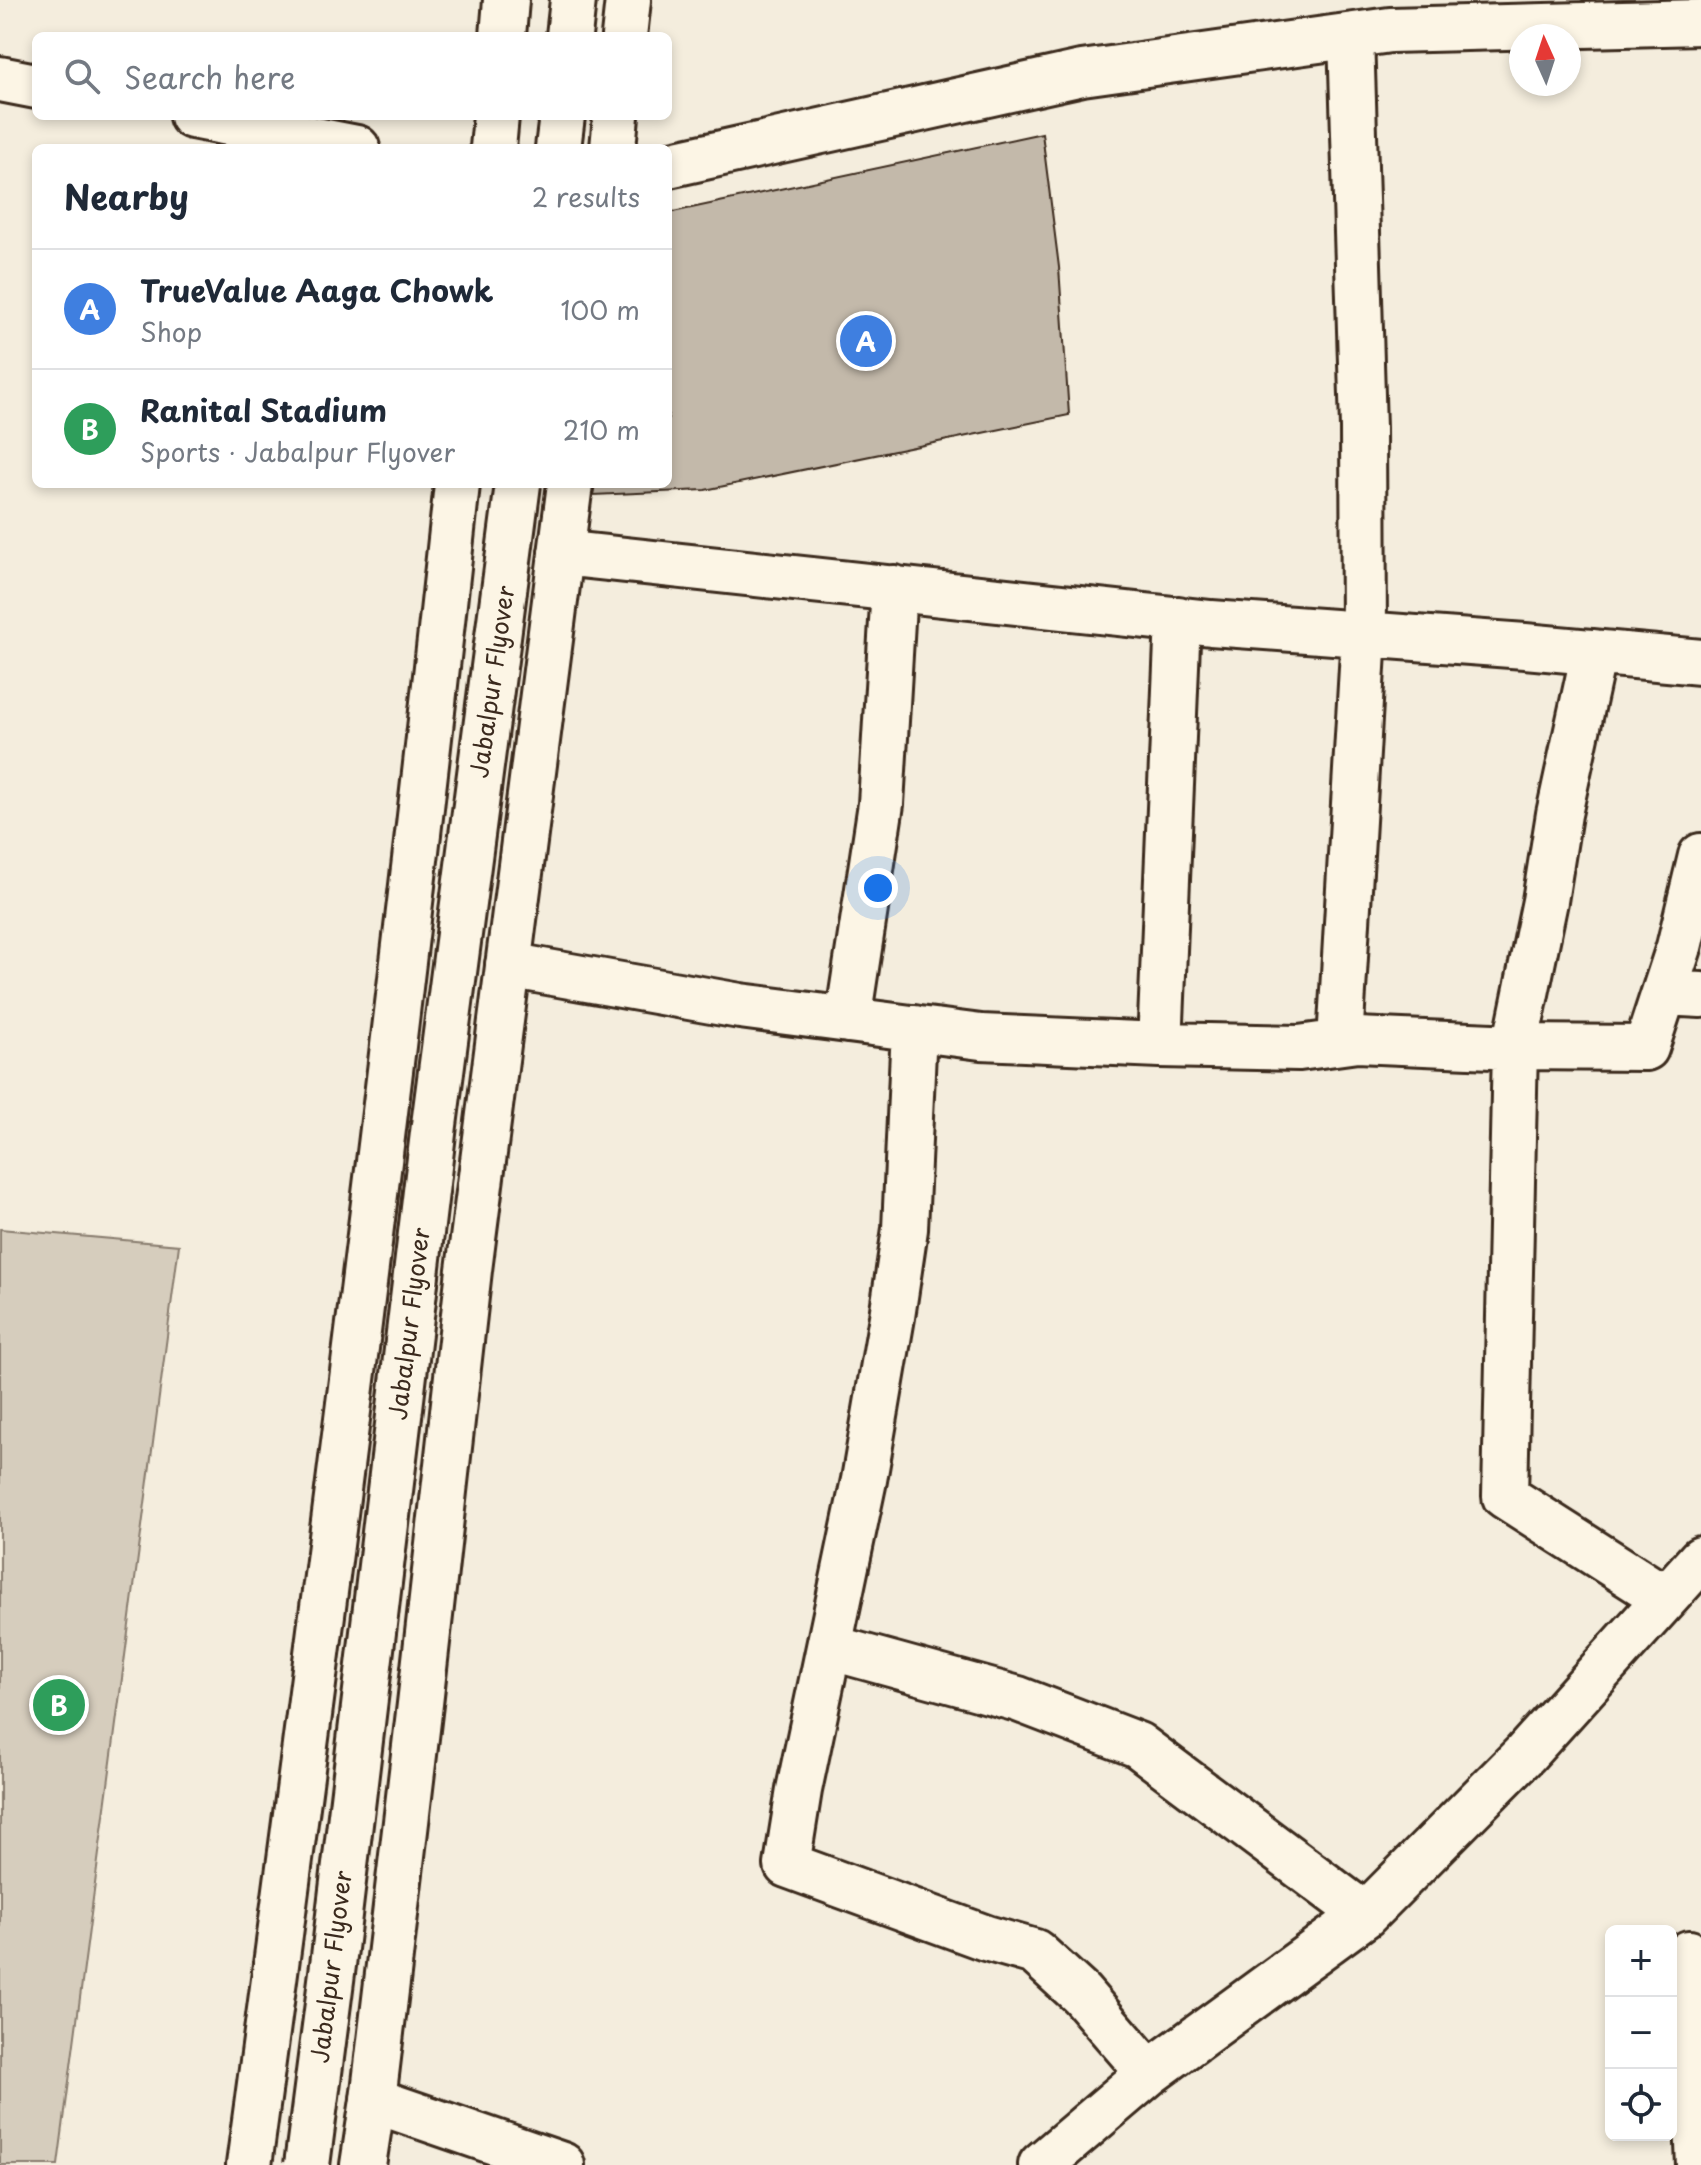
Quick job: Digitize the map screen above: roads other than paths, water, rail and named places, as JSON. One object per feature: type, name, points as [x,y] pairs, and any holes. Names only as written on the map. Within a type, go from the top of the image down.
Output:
[{"type":"street","points":[[503,32],[506,0]]},
{"type":"street","points":[[569,32],[573,0]]},
{"type":"street","points":[[624,32],[628,0]]},
{"type":"street","points":[[672,164],[1082,73],[1390,30],[1701,22]]},
{"type":"street","points":[[1340,1042],[1364,634],[1363,428],[1351,36]]},
{"type":"street","points":[[0,79],[32,85]]},
{"type":"street","points":[[213,120],[336,144]]},
{"type":"street","points":[[493,144],[496,120]]},
{"type":"street","points":[[558,144],[562,120]]},
{"type":"street","points":[[613,144],[616,120]]},
{"type":"street","points":[[249,2165],[367,1254],[457,488]]},
{"type":"street","name":"Jabalpur Flyover","points":[[307,2165],[434,1125],[517,488]]},
{"type":"street","points":[[363,2165],[419,1720],[469,1270],[569,488]]},
{"type":"street","points":[[561,553],[1178,619],[1701,662]]},
{"type":"street","points":[[848,1020],[881,804],[894,588]]},
{"type":"street","points":[[1160,1045],[1178,619]]},
{"type":"street","points":[[1594,652],[1559,814],[1515,1047],[1505,1496],[1665,1598]]},
{"type":"street","points":[[508,965],[740,1006],[981,1037],[1299,1048],[1357,1040],[1515,1047],[1646,1048],[1683,994],[1679,947],[1701,856]]},
{"type":"street","points":[[914,1028],[905,1229],[864,1480],[799,1790],[787,1865],[986,1938],[1035,1952],[1081,1994],[1149,2073]]},
{"type":"street","points":[[367,1254],[469,1270]]},
{"type":"street","points":[[1053,2162],[1149,2073],[1365,1915],[1525,1754],[1701,1559]]},
{"type":"street","points":[[829,1647],[1018,1699],[1138,1745],[1365,1915]]},
{"type":"street","points":[[1689,1953],[1699,2165]]},
{"type":"street","points":[[373,2100],[562,2165]]},
{"type":"place","name":"TrueValue Aaga Chowk","points":[[866,341]]},
{"type":"place","name":"Ranital Stadium","points":[[59,1705]]}]
